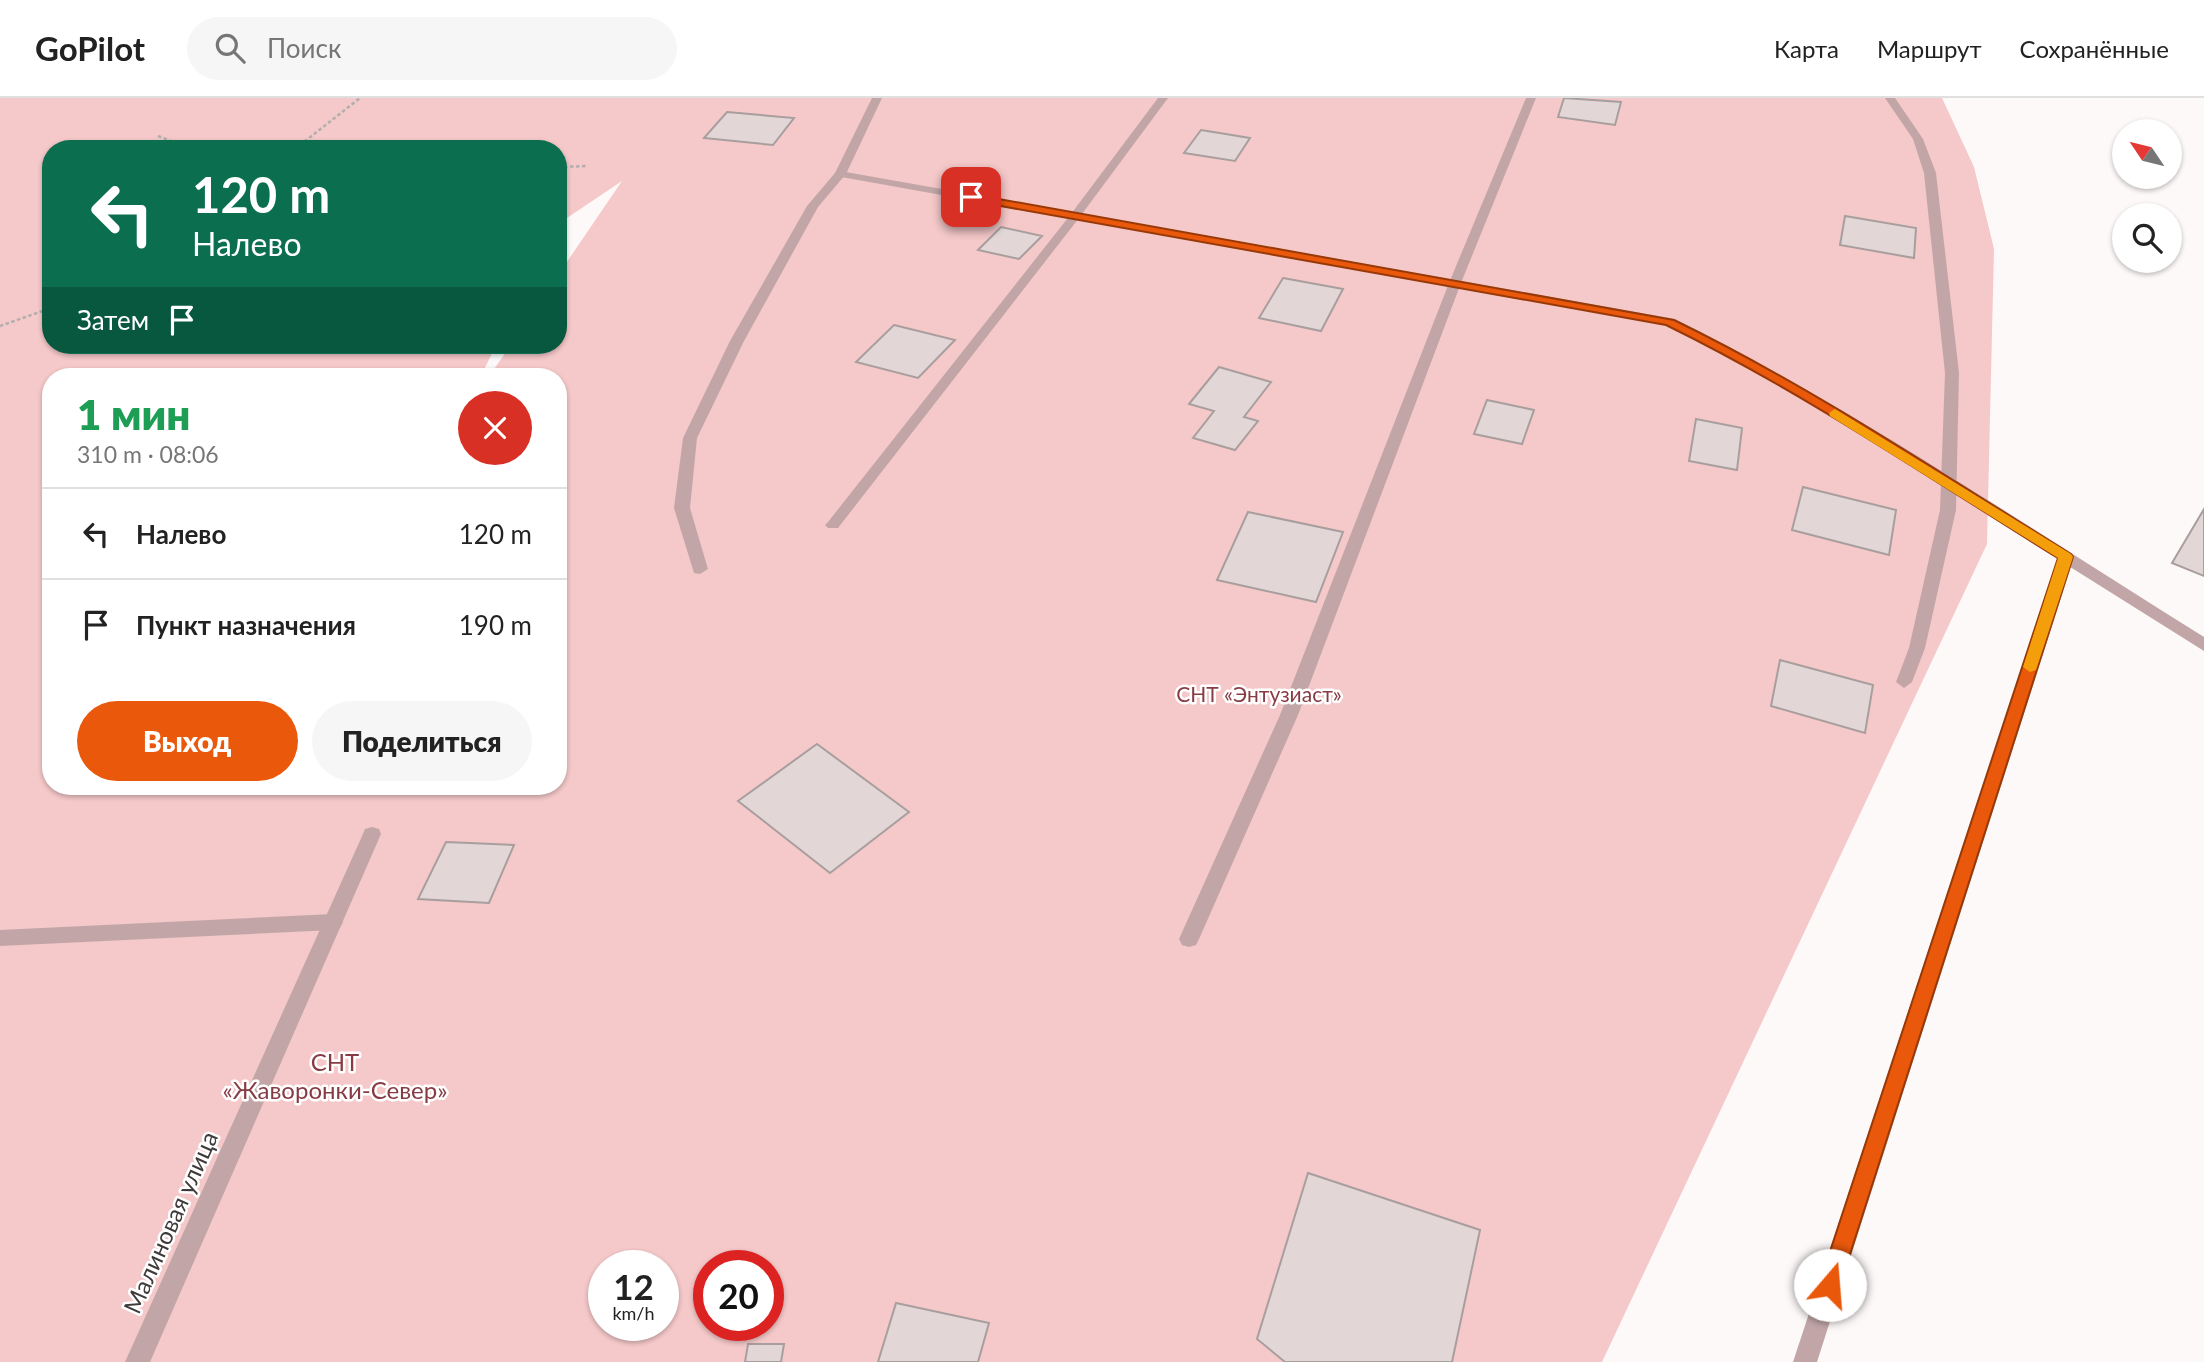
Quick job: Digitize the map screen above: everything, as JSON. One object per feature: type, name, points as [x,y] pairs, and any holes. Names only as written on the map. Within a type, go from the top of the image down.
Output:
[{"type":"street","points":[[700,569],[682,508],[690,438],[703,407],[769,281],[813,206],[840,174],[877,98]]},
{"type":"street","points":[[833,525],[1075,216],[1163,98]]},
{"type":"street","points":[[1189,939],[1289,715],[1455,283],[1531,98]]},
{"type":"street","points":[[1890,98],[1918,139],[1930,173],[1952,373],[1948,510],[1917,648],[1904,682]]},
{"type":"street","points":[[840,174],[1670,322],[1742,358],[2204,645]]},
{"type":"street","points":[[1805,1362],[2066,557]]},
{"type":"street","name":"Малиновая улица","points":[[137,1362],[372,834]]},
{"type":"street","points":[[0,938],[333,922]]},
{"type":"path","points":[[306,140],[360,98]]},
{"type":"path","points":[[158,136],[168,140]]},
{"type":"path","points":[[567,167],[588,166]]},
{"type":"path","points":[[0,326],[42,310]]},
{"type":"green space","name":"СНТ «Энтузиаст»","points":[[0,98],[1942,98],[1974,167],[1994,249],[1987,544],[1602,1362],[0,1362]]},
{"type":"building","points":[[1564,98],[1621,102],[1615,125],[1558,117]]},
{"type":"building","points":[[727,112],[794,118],[773,145],[704,138]]},
{"type":"building","points":[[1201,130],[1250,138],[1235,161],[1184,153]]},
{"type":"building","points":[[1845,216],[1916,228],[1914,258],[1840,245]]},
{"type":"building","points":[[1001,227],[1042,236],[1019,259],[978,250]]},
{"type":"building","points":[[1283,278],[1343,289],[1321,331],[1259,318]]},
{"type":"building","points":[[894,325],[955,340],[918,378],[856,362]]},
{"type":"building","points":[[1219,367],[1271,382],[1244,417],[1258,421],[1235,450],[1193,438],[1214,411],[1189,404]]},
{"type":"building","points":[[1487,400],[1534,410],[1522,444],[1474,434]]},
{"type":"building","points":[[1696,419],[1742,428],[1737,470],[1689,461]]},
{"type":"building","points":[[1803,487],[1896,510],[1889,555],[1792,530]]},
{"type":"building","points":[[2204,509],[2204,576],[2172,563]]},
{"type":"building","points":[[1248,512],[1343,532],[1316,602],[1217,580]]},
{"type":"building","points":[[1780,660],[1873,685],[1865,733],[1771,706]]},
{"type":"building","points":[[817,744],[909,812],[830,873],[738,801]]},
{"type":"building","points":[[446,842],[514,845],[489,903],[418,899]]},
{"type":"building","points":[[1308,1173],[1480,1230],[1452,1362],[1285,1362],[1257,1339]]},
{"type":"building","points":[[896,1303],[989,1323],[978,1362],[878,1362]]},
{"type":"building","points":[[748,1344],[784,1344],[781,1362],[745,1362]]},
{"type":"slow traffic","points":[[1835,413],[2066,557],[2030,667]]},
{"type":"route","points":[[971,197],[1670,322],[1742,358],[1803,394],[2066,557],[1830,1285]]},
{"type":"park label","name":"СНТ «Жаворонки-Север»","points":[[335,1075]]}]
